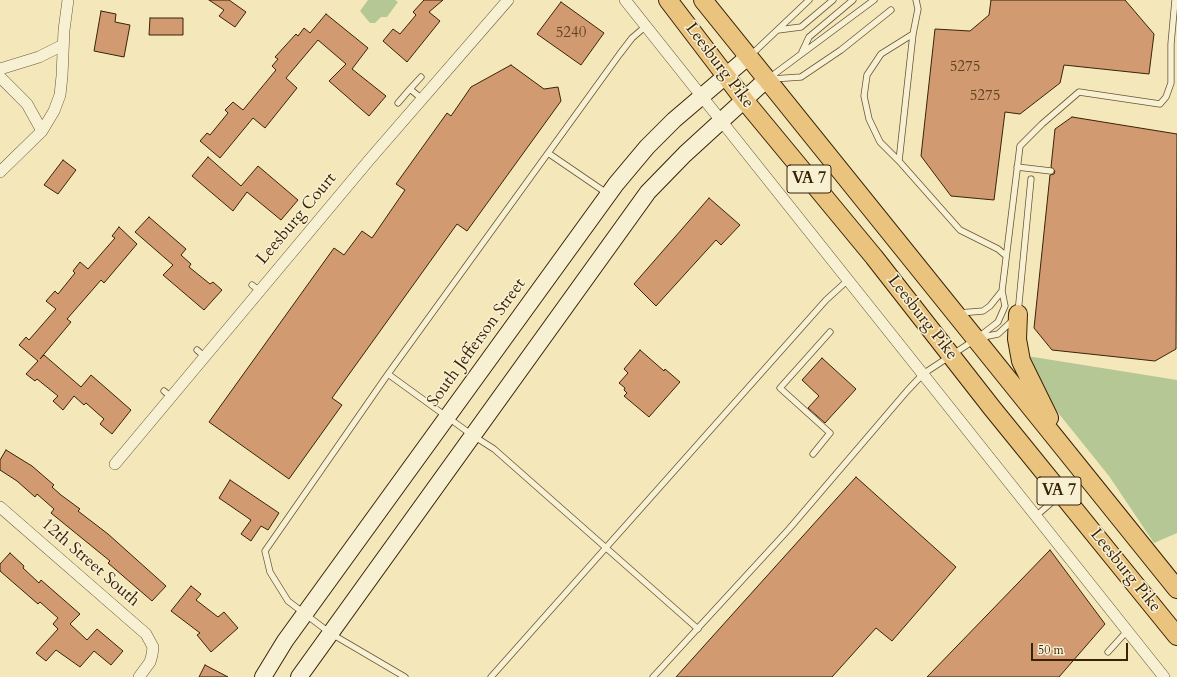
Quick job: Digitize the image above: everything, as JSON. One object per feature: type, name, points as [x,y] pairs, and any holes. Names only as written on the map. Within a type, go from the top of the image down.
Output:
[{"type":"main road","name":"Leesburg Pike","points":[[668,0],[745,101],[874,257],[992,408],[1177,636]]},
{"type":"main road","name":"Leesburg Pike","points":[[703,0],[1177,589]]},
{"type":"main road","points":[[1018,314],[1017,339],[1021,361],[1067,453]]},
{"type":"street","points":[[0,172],[42,130],[54,111],[60,95],[63,45],[68,0]]},
{"type":"street","name":"Leesburg Court","points":[[115,464],[168,394],[367,156],[422,99],[508,0]]},
{"type":"street","points":[[625,0],[1164,677]]},
{"type":"street","points":[[0,69],[39,57],[63,45]]},
{"type":"street","name":"South Jefferson Street","points":[[263,677],[305,614],[609,194],[647,147],[674,120],[749,56]]},
{"type":"street","points":[[0,77],[27,104],[42,130]]},
{"type":"street","points":[[298,677],[648,192],[685,154],[745,101],[767,79]]},
{"type":"street","name":"12th Street South","points":[[0,507],[146,634],[153,648],[150,662],[140,677]]},
{"type":"lane","points":[[749,56],[809,0]]},
{"type":"lane","points":[[778,30],[801,27],[833,0]]},
{"type":"lane","points":[[801,54],[809,37],[852,0]]},
{"type":"lane","points":[[767,79],[874,0]]},
{"type":"lane","points":[[899,161],[913,34],[918,9],[916,0]]},
{"type":"lane","points":[[653,677],[789,529],[898,400],[923,374],[976,339],[994,325],[1002,316],[1005,306],[1002,291],[1005,255],[1020,146],[1042,124],[1079,92],[1160,104],[1166,97],[1171,83],[1171,44],[1174,0]]},
{"type":"lane","points":[[767,79],[801,77],[841,50],[891,10]]},
{"type":"lane","points":[[405,677],[330,633],[288,601],[270,572],[265,551],[388,374],[548,153],[632,38],[646,26]]},
{"type":"lane","points":[[913,34],[880,54],[867,75],[864,96],[868,119],[880,142],[899,161],[960,230],[1005,255]]},
{"type":"lane","points":[[398,104],[421,77]]},
{"type":"lane","points":[[410,89],[422,99]]},
{"type":"lane","points":[[548,153],[609,194]]},
{"type":"lane","points":[[1017,167],[1051,171]]},
{"type":"lane","points":[[976,339],[998,334],[1009,326],[1018,314],[1031,179]]},
{"type":"lane","points":[[491,677],[826,300],[848,280]]},
{"type":"lane","points":[[955,313],[983,311],[990,306],[1002,291]]},
{"type":"lane","points":[[813,454],[830,433],[780,388],[830,332]]},
{"type":"lane","points":[[388,374],[472,435],[494,449],[698,629]]},
{"type":"lane","points":[[1036,516],[1062,494]]},
{"type":"lane","points":[[1108,652],[1127,631]]},
{"type":"green space","points":[[368,0],[395,0],[398,2],[387,17],[381,17],[375,23],[370,23],[360,11]]},
{"type":"green space","points":[[1027,356],[1177,380],[1177,533],[1154,543],[1109,476],[1047,399]]},
{"type":"building","points":[[209,0],[229,0],[246,12],[235,27],[219,16],[224,10]]},
{"type":"building","points":[[424,0],[443,0],[429,12],[440,21],[407,62],[383,41],[393,29],[400,34],[416,15],[413,12]]},
{"type":"building","points":[[991,0],[1125,0],[1154,34],[1149,74],[1064,65],[1060,83],[1020,114],[1005,112],[994,200],[951,196],[921,156],[935,29],[970,31],[989,15]]},
{"type":"building","points":[[561,2],[604,33],[581,65],[537,34]]},
{"type":"building","points":[[101,11],[116,14],[115,22],[130,25],[124,57],[94,51]]},
{"type":"building","points":[[326,14],[368,48],[352,69],[386,96],[369,116],[329,81],[346,64],[318,40],[286,78],[297,88],[265,128],[253,118],[220,158],[200,141],[207,133],[210,135],[228,113],[225,110],[233,102],[243,110],[276,70],[272,66],[278,59],[275,57],[296,34],[298,36],[304,28],[310,33]]},
{"type":"building","points":[[150,18],[183,18],[183,35],[149,35]]},
{"type":"building","points":[[511,65],[544,89],[558,87],[561,101],[467,231],[457,224],[332,398],[342,405],[289,479],[209,422],[334,248],[344,255],[362,231],[372,238],[405,190],[396,184],[447,113],[451,116],[471,87]]},
{"type":"building","points":[[1072,117],[1177,134],[1176,349],[1155,361],[1052,350],[1034,328],[1050,175],[1054,174],[1055,171],[1051,167],[1055,129]]},
{"type":"building","points":[[208,157],[241,186],[258,166],[298,200],[281,220],[247,192],[233,211],[192,176]]},
{"type":"building","points":[[63,160],[76,170],[58,194],[44,185]]},
{"type":"building","points":[[709,198],[740,225],[721,245],[716,240],[656,306],[634,284]]},
{"type":"building","points":[[149,217],[186,249],[181,255],[191,264],[189,267],[210,284],[213,282],[222,290],[204,310],[163,275],[173,265],[135,232]]},
{"type":"building","points":[[119,227],[137,244],[104,283],[101,280],[67,319],[71,322],[40,359],[44,355],[81,387],[91,375],[131,410],[112,434],[100,424],[104,419],[86,403],[84,405],[74,396],[63,410],[53,401],[58,396],[37,379],[35,381],[26,374],[38,361],[19,345],[26,337],[29,340],[56,309],[46,301],[55,291],[58,294],[75,273],[73,271],[80,262],[88,269],[115,238],[112,236]]},
{"type":"building","points":[[640,350],[664,371],[665,369],[680,382],[649,417],[624,396],[627,393],[624,390],[625,388],[619,383],[628,373],[624,369]]},
{"type":"building","points":[[822,358],[856,389],[825,423],[808,408],[819,396],[802,380]]},
{"type":"building","points":[[6,450],[32,466],[54,485],[52,487],[80,509],[78,511],[108,534],[166,586],[152,601],[108,563],[110,561],[51,513],[54,509],[37,494],[35,497],[17,481],[0,470],[0,460]]},
{"type":"building","points":[[856,477],[956,567],[892,641],[876,628],[832,677],[676,677]]},
{"type":"building","points":[[230,480],[279,513],[268,530],[261,526],[251,541],[241,534],[251,520],[219,498]]},
{"type":"building","points":[[1050,550],[1105,624],[1059,677],[927,677]]},
{"type":"building","points":[[10,553],[39,583],[41,580],[80,614],[70,624],[87,640],[97,629],[123,651],[111,665],[94,651],[80,667],[56,650],[46,661],[36,653],[58,629],[53,624],[58,618],[40,602],[38,604],[0,571],[0,564]]},
{"type":"building","points":[[191,586],[201,594],[196,600],[218,617],[224,612],[238,628],[211,652],[197,635],[200,633],[171,611]]},
{"type":"building","points":[[205,665],[228,677],[199,677]]}]
